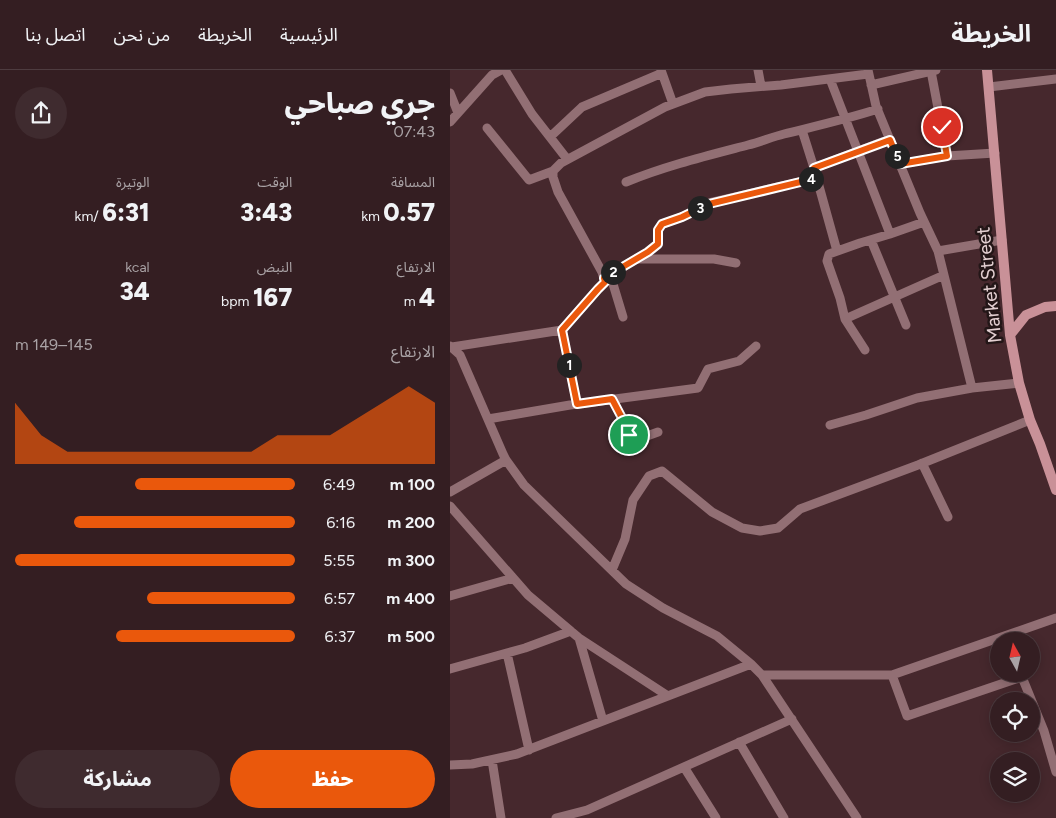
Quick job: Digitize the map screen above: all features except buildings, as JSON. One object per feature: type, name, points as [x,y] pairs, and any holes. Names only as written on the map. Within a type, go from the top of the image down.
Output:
[{"type":"street","points":[[450,122],[492,75],[501,70]]},
{"type":"street","points":[[505,70],[532,114],[567,159]]},
{"type":"street","points":[[758,70],[761,86]]},
{"type":"street","name":"Market Street","points":[[987,70],[1010,335],[1030,420],[1056,490]]},
{"type":"street","points":[[871,85],[934,71],[947,156]]},
{"type":"street","points":[[550,137],[582,107],[662,72],[673,104]]},
{"type":"street","points":[[487,128],[529,180],[553,171],[567,159],[657,111],[705,92],[830,79],[868,72],[878,110],[924,222],[938,251],[972,388]]},
{"type":"street","points":[[830,79],[890,234]]},
{"type":"street","points":[[989,87],[1056,79]]},
{"type":"street","points":[[450,93],[458,113]]},
{"type":"street","points":[[626,182],[650,172],[878,110]]},
{"type":"street","points":[[802,130],[837,251]]},
{"type":"street","points":[[814,168],[890,140]]},
{"type":"street","points":[[900,164],[947,156],[995,153]]},
{"type":"street","points":[[553,171],[558,192],[602,272],[607,276],[623,317]]},
{"type":"street","points":[[451,346],[562,330],[605,282],[607,276],[658,244],[658,230],[662,224],[709,204],[817,178]]},
{"type":"street","points":[[865,350],[845,319],[827,261],[829,254],[924,222]]},
{"type":"street","points":[[871,240],[906,325]]},
{"type":"street","points":[[938,251],[1002,240]]},
{"type":"street","points":[[636,259],[714,259],[736,263]]},
{"type":"street","points":[[845,319],[944,274]]},
{"type":"street","points":[[1010,335],[1026,315],[1045,307],[1056,306]]},
{"type":"street","points":[[562,330],[577,404]]},
{"type":"street","points":[[451,346],[460,355],[506,460],[524,485],[626,584],[664,608],[717,636],[762,674],[857,818]]},
{"type":"street","points":[[488,418],[698,388],[708,369],[739,361],[756,346]]},
{"type":"street","points":[[830,425],[916,398],[972,388],[1020,383]]},
{"type":"street","points":[[612,399],[629,435],[636,440],[658,432]]},
{"type":"street","points":[[612,570],[625,539],[633,500],[649,476],[662,471],[712,512],[742,528],[760,531],[778,528],[800,509],[1030,420]]},
{"type":"street","points":[[450,492],[506,460]]},
{"type":"street","points":[[922,463],[948,517]]},
{"type":"street","points":[[450,506],[528,596],[579,638],[668,696]]},
{"type":"street","points":[[450,596],[513,578]]},
{"type":"street","points":[[762,674],[892,674],[1056,618]]},
{"type":"street","points":[[450,669],[507,653],[571,631]]},
{"type":"street","points":[[579,638],[602,721]]},
{"type":"street","points":[[507,653],[529,750]]},
{"type":"street","points":[[450,765],[472,764],[529,750],[751,664]]},
{"type":"street","points":[[892,674],[907,716],[1022,677],[1044,731],[1056,772]]},
{"type":"street","points":[[561,817],[587,810],[792,719]]},
{"type":"street","points":[[738,742],[784,818]]},
{"type":"street","points":[[492,760],[501,818]]},
{"type":"street","points":[[684,767],[716,818]]},
{"type":"route","points":[[629,435],[612,399],[577,404],[562,330],[605,282],[604,278],[658,244],[658,230],[662,224],[709,204],[817,178],[814,168],[890,140],[900,164],[947,156],[942,127]]}]
